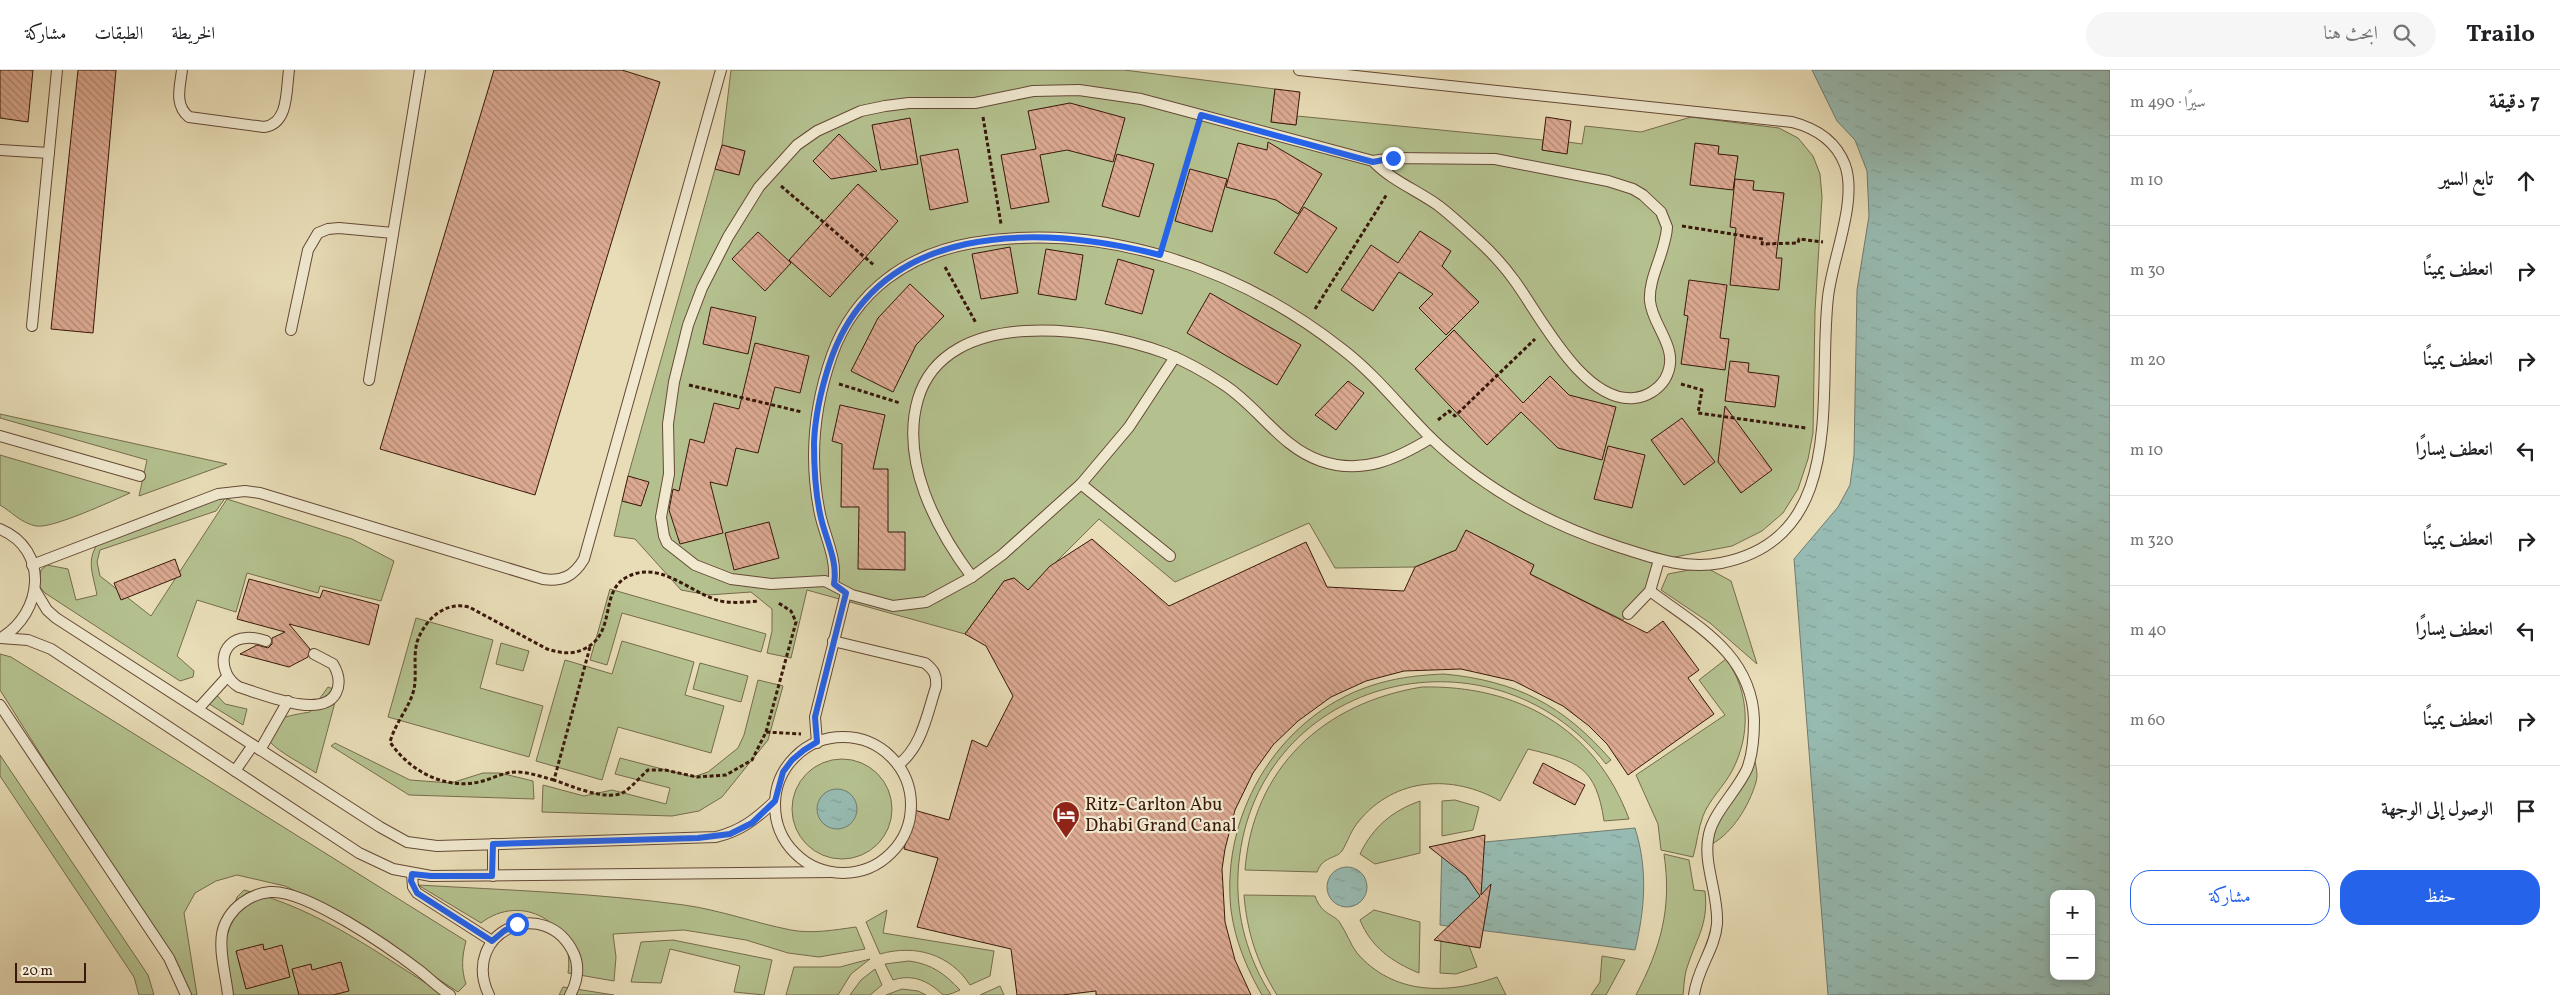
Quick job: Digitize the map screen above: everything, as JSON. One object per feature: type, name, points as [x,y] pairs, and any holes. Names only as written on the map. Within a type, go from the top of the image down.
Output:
[{"type":"lane","points":[[32,326],[58,70]]},
{"type":"lane","points":[[182,70],[179,100],[184,112],[189,116],[264,127],[276,124],[282,113],[289,70]]},
{"type":"lane","points":[[369,380],[420,70]]},
{"type":"lane","points":[[32,565],[218,494],[245,491],[260,493],[543,579],[552,580],[571,575],[584,560],[721,70]]},
{"type":"lane","points":[[834,584],[835,567],[821,519],[816,493],[814,449],[817,416],[824,380],[834,351],[851,318],[869,294],[888,277],[918,259],[936,252],[1004,239],[1065,238],[1125,246],[1160,255],[1250,290],[1306,323],[1345,351],[1371,373],[1428,434],[1490,486],[1531,512],[1570,530],[1659,560],[1691,565],[1724,562],[1760,548],[1776,537],[1789,524],[1808,495],[1819,464],[1826,314],[1838,245],[1849,197],[1846,168],[1831,142],[1806,126],[1792,122],[1299,70]]},
{"type":"lane","points":[[1175,357],[1129,427],[1081,484],[1024,537],[972,577],[938,597],[914,605],[893,606],[846,593],[834,584],[815,580],[771,584],[731,580],[695,565],[667,543],[661,529],[661,517],[669,474],[668,424],[674,382],[688,326],[702,288],[728,237],[759,187],[797,145],[817,131],[861,111],[909,103],[954,104],[1033,91],[1079,90],[1118,94],[1373,162],[1414,157],[1495,159],[1529,164],[1633,189],[1654,205],[1667,224],[1667,236],[1652,284],[1650,300],[1654,317],[1666,339],[1669,352],[1669,370],[1664,380],[1657,388],[1638,398],[1629,399],[1610,394],[1579,371],[1546,328],[1515,280],[1481,242],[1438,206],[1396,180],[1373,162]]},
{"type":"lane","points":[[0,150],[49,153]]},
{"type":"lane","points":[[291,330],[308,250],[318,233],[328,229],[339,228],[393,233]]},
{"type":"lane","points":[[972,577],[945,538],[927,500],[916,455],[916,408],[925,382],[946,356],[961,346],[984,337],[1031,332],[1073,334],[1132,344],[1175,357],[1236,393],[1289,444],[1321,461],[1338,465],[1374,465],[1400,456],[1428,434]]},
{"type":"lane","points":[[0,436],[140,476]]},
{"type":"lane","points":[[1081,484],[1170,556]]},
{"type":"lane","points":[[0,530],[17,541],[32,565],[35,590],[30,608],[20,623],[0,638]]},
{"type":"lane","points":[[1628,614],[1650,591],[1659,560]]},
{"type":"lane","points":[[35,590],[47,610],[56,618],[393,836],[407,842],[437,846],[716,837],[730,834],[752,823],[775,801]]},
{"type":"lane","points":[[1650,591],[1708,634],[1734,661],[1746,678],[1753,714],[1754,733],[1748,766],[1742,782],[1712,825],[1709,835],[1708,856],[1717,907],[1717,926],[1714,939],[1698,977],[1694,995]]},
{"type":"lane","points":[[816,738],[815,717],[846,593]]},
{"type":"lane","points":[[0,638],[28,640],[51,649],[359,853],[393,869],[412,874],[431,876],[492,876],[845,873],[870,867],[882,861],[901,841],[910,816],[911,803],[909,789],[898,765],[888,754],[861,740],[816,738],[783,772],[775,801],[776,820],[784,839],[796,854],[812,866],[831,872]]},
{"type":"lane","points":[[266,641],[245,638],[230,645],[223,660],[226,677],[239,687],[311,707],[328,702],[334,696],[339,680],[338,672],[326,658],[314,654]]},
{"type":"lane","points":[[833,642],[925,663],[933,669],[937,678],[936,687],[918,744],[912,753],[898,765]]},
{"type":"lane","points":[[198,709],[226,677]]},
{"type":"lane","points":[[235,771],[257,747],[288,701]]},
{"type":"lane","points":[[0,704],[169,958],[186,995]]},
{"type":"lane","points":[[492,876],[493,844]]},
{"type":"lane","points":[[412,874],[411,881],[417,893],[492,941]]},
{"type":"lane","points":[[228,995],[222,946],[226,924],[238,905],[259,894],[271,892],[295,896],[366,934],[402,958],[450,995]]},
{"type":"lane","points":[[489,995],[483,981],[482,967],[485,953],[492,941],[504,931],[517,924],[540,924],[560,934],[570,945],[576,959],[577,974],[570,995]]},
{"type":"path","points":[[981,101],[1004,239]]},
{"type":"path","points":[[1160,255],[1201,115]]},
{"type":"path","points":[[769,176],[888,277]]},
{"type":"path","points":[[1306,323],[1396,180]]},
{"type":"path","points":[[1667,224],[1763,239],[1762,244],[1798,243],[1799,239],[1838,245]]},
{"type":"path","points":[[936,252],[984,337]]},
{"type":"path","points":[[1428,434],[1449,411],[1454,416],[1546,328]]},
{"type":"path","points":[[824,380],[916,408]]},
{"type":"path","points":[[1664,380],[1702,390],[1698,413],[1822,431]]},
{"type":"path","points":[[674,382],[817,416]]},
{"type":"path","points":[[766,600],[718,601],[670,577],[640,573],[627,577],[616,586],[604,628],[599,638],[579,652],[561,654],[547,649],[469,608],[457,604],[444,608],[433,617],[417,643],[414,689],[406,710],[395,725],[390,742],[398,753],[430,778],[464,785],[516,772],[554,780],[593,793],[612,795],[623,793],[648,770],[665,770],[697,777],[726,775],[752,760],[766,732],[796,622],[791,611],[779,603],[772,602]]},
{"type":"path","points":[[554,780],[590,646]]},
{"type":"path","points":[[766,732],[816,738]]},
{"type":"green space","points":[[731,70],[1124,70],[1275,89],[1271,122],[1296,125],[1297,116],[1543,140],[1542,150],[1567,153],[1568,142],[1582,144],[1585,126],[1641,132],[1691,117],[1779,128],[1798,138],[1813,156],[1820,174],[1822,197],[1815,311],[1813,433],[1808,459],[1798,489],[1783,513],[1762,531],[1732,546],[1659,560],[1650,591],[1623,620],[1530,574],[1534,565],[1467,531],[1456,550],[1415,567],[1335,568],[1309,523],[1175,582],[1099,519],[1028,590],[1014,578],[1004,581],[965,634],[807,590],[791,658],[767,653],[772,631],[772,609],[751,592],[708,595],[681,590],[635,539],[614,536],[622,501],[641,506],[648,483],[628,476],[715,169],[739,175],[745,151],[722,145]]},
{"type":"green space","points":[[0,414],[227,464],[139,496],[147,460],[0,418]]},
{"type":"green space","points":[[0,455],[130,493],[82,514],[55,523],[44,526],[31,525],[0,505]]},
{"type":"green space","points":[[226,497],[216,511],[100,550],[97,562],[100,576],[151,616],[227,499],[352,539],[394,561],[381,601],[320,586],[318,593],[247,573],[236,612],[197,600],[177,656],[194,671],[193,677],[180,681],[45,593],[39,586],[41,570],[47,565],[68,569],[76,600],[97,595],[91,564],[94,550],[105,535]]},
{"type":"green space","points":[[1705,567],[1731,581],[1757,664],[1710,623],[1661,590],[1668,574]]},
{"type":"green space","points":[[610,589],[766,634],[761,652],[622,613],[607,665],[590,660]]},
{"type":"green space","points":[[416,618],[493,640],[480,688],[543,706],[529,757],[388,717]]},
{"type":"green space","points":[[622,641],[694,662],[685,695],[724,706],[711,753],[618,727],[602,780],[536,761],[565,660],[612,674]]},
{"type":"green space","points":[[501,643],[529,651],[523,671],[496,664]]},
{"type":"green space","points":[[0,654],[11,657],[466,941],[463,973],[466,984],[458,992],[330,908],[285,886],[237,875],[216,881],[195,893],[184,913],[197,995],[182,995],[176,969],[0,690]]},
{"type":"green space","points":[[1726,659],[1740,685],[1745,714],[1745,728],[1738,757],[1729,777],[1703,816],[1693,857],[1661,850],[1658,824],[1636,775],[1725,715],[1699,680]]},
{"type":"green space","points":[[700,663],[748,676],[741,702],[693,689]]},
{"type":"green space","points":[[1444,674],[1470,677],[1494,683],[1537,699],[1575,724],[1611,760],[1606,764],[1557,718],[1500,691],[1440,682],[1382,690],[1328,714],[1283,754],[1252,807],[1238,874],[1238,890],[1241,922],[1245,937],[1256,967],[1271,995],[1262,995],[1251,975],[1235,933],[1231,910],[1230,873],[1236,837],[1247,802],[1265,769],[1287,741],[1314,716],[1345,696],[1388,681]]},
{"type":"green space","points":[[758,680],[783,686],[768,740],[722,797],[699,811],[672,816],[542,812],[543,785],[584,796],[612,790],[666,804],[670,788],[615,774],[620,758],[693,777],[708,772],[738,748],[744,735]]},
{"type":"green space","points":[[328,687],[338,691],[316,773],[274,746],[265,734],[266,728],[271,723],[310,712]]},
{"type":"green space","points":[[1422,687],[1456,688],[1489,694],[1520,704],[1548,718],[1573,736],[1596,759],[1614,787],[1629,819],[1604,821],[1596,788],[1581,769],[1559,758],[1528,749],[1500,801],[1482,792],[1444,784],[1425,784],[1407,788],[1373,806],[1356,824],[1342,851],[1326,860],[1317,872],[1245,870],[1251,834],[1262,801],[1278,771],[1299,746],[1325,725],[1354,708],[1386,695]]},
{"type":"green space","points":[[213,691],[225,704],[247,709],[243,725],[206,702]]},
{"type":"green space","points":[[335,743],[410,780],[451,783],[483,773],[500,773],[533,781],[534,799],[409,795],[331,746]]},
{"type":"green space","points":[[1753,751],[1757,778],[1753,791],[1739,818],[1727,833],[1712,844],[1712,822]]},
{"type":"green space","points":[[0,755],[148,975],[154,995],[139,995],[134,977],[0,776]]},
{"type":"green space","points":[[842,759],[861,763],[877,774],[888,790],[892,809],[888,828],[877,844],[861,855],[842,859],[823,855],[807,844],[796,828],[792,809],[796,790],[807,774],[823,763]]},
{"type":"green space","points":[[1455,800],[1479,807],[1473,830],[1442,836],[1442,801]]},
{"type":"green space","points":[[1420,801],[1420,853],[1375,864],[1360,854],[1365,844],[1384,821]]},
{"type":"green space","points":[[1664,854],[1689,860],[1694,890],[1705,891],[1705,914],[1686,971],[1683,995],[1636,995],[1652,960],[1662,927],[1667,892]]},
{"type":"green space","points":[[418,885],[551,892],[651,901],[697,907],[778,927],[807,932],[856,927],[865,949],[819,957],[788,953],[746,940],[684,930],[613,934],[616,957],[614,981],[568,973],[568,955],[563,939],[555,927],[543,917],[528,912],[513,911],[497,914],[481,923]]},
{"type":"green space","points":[[244,890],[299,909],[324,921],[373,949],[445,995],[231,995],[223,951],[226,929],[237,897]]},
{"type":"green space","points":[[1244,895],[1315,896],[1321,907],[1338,920],[1352,946],[1371,967],[1387,977],[1404,984],[1422,988],[1460,987],[1497,977],[1506,995],[1277,995],[1254,947]]},
{"type":"green space","points":[[887,910],[883,933],[994,951],[990,976],[970,985],[962,974],[952,966],[931,954],[906,950],[880,954],[866,922]]},
{"type":"green space","points":[[1374,910],[1420,922],[1419,973],[1391,959],[1370,938],[1360,920]]},
{"type":"green space","points":[[1441,939],[1468,943],[1477,967],[1456,974],[1440,973]]},
{"type":"green space","points":[[673,940],[772,960],[764,995],[734,992],[740,966],[670,949],[661,983],[631,982],[641,942]]},
{"type":"green space","points":[[1602,956],[1625,960],[1606,995],[1591,995],[1600,982]]},
{"type":"green space","points":[[870,959],[851,974],[838,995],[786,995],[794,967],[840,967]]},
{"type":"green space","points":[[909,961],[931,967],[949,979],[960,990],[944,995],[920,980],[904,978],[893,980],[885,964]]},
{"type":"green space","points":[[875,969],[882,985],[870,995],[850,995],[861,980]]},
{"type":"green space","points":[[1000,986],[1004,995],[980,995]]},
{"type":"green space","points":[[563,987],[614,995],[559,995]]},
{"type":"green space","points":[[902,989],[918,991],[926,995],[886,995]]},
{"type":"water","points":[[1812,70],[2110,70],[2110,995],[1828,995],[1794,559],[1838,507],[1850,485],[1854,455],[1857,290],[1869,216],[1867,171],[1855,140],[1837,121]]},
{"type":"water","points":[[837,789],[851,795],[857,809],[851,823],[837,829],[823,823],[817,809],[823,795]]},
{"type":"water","points":[[1635,828],[1642,859],[1644,889],[1635,950],[1440,925],[1442,846]]},
{"type":"water","points":[[1351,867],[1358,870],[1364,876],[1367,887],[1366,895],[1358,904],[1351,907],[1343,907],[1336,904],[1328,895],[1327,883],[1330,876],[1339,868]]},
{"type":"building","points":[[0,70],[33,70],[28,122],[0,118]]},
{"type":"building","points":[[78,70],[116,70],[93,333],[51,329]]},
{"type":"building","points":[[494,70],[622,70],[660,82],[535,495],[380,449]]},
{"type":"building","points":[[1275,89],[1300,92],[1296,125],[1271,122]]},
{"type":"building","points":[[1070,103],[1125,118],[1113,162],[1067,150],[1040,155],[1049,202],[1011,209],[1001,155],[1036,149],[1028,111]]},
{"type":"building","points":[[1546,117],[1571,121],[1567,154],[1542,150]]},
{"type":"building","points":[[910,118],[918,164],[881,170],[872,125]]},
{"type":"building","points":[[839,134],[877,171],[831,179],[813,161]]},
{"type":"building","points":[[1268,142],[1322,174],[1298,214],[1276,200],[1226,187],[1238,143],[1267,150]]},
{"type":"building","points":[[1695,143],[1719,146],[1718,154],[1738,156],[1733,190],[1690,185]]},
{"type":"building","points":[[722,145],[745,151],[739,175],[715,169]]},
{"type":"building","points":[[958,149],[968,202],[930,210],[920,156]]},
{"type":"building","points":[[1117,154],[1154,164],[1139,217],[1102,206]]},
{"type":"building","points":[[1190,169],[1227,179],[1212,232],[1175,221]]},
{"type":"building","points":[[1735,179],[1754,181],[1753,190],[1784,193],[1776,258],[1782,258],[1779,290],[1730,285],[1736,228],[1730,227]]},
{"type":"building","points":[[858,184],[898,221],[830,297],[789,260]]},
{"type":"building","points":[[1304,207],[1337,228],[1307,273],[1274,253]]},
{"type":"building","points":[[1420,231],[1451,251],[1442,266],[1479,302],[1446,335],[1419,308],[1433,294],[1399,272],[1373,311],[1341,290],[1371,245],[1398,263]]},
{"type":"building","points":[[758,232],[791,263],[765,291],[732,259]]},
{"type":"building","points":[[1010,247],[1018,293],[981,299],[972,254]]},
{"type":"building","points":[[1046,249],[1083,255],[1076,300],[1038,294]]},
{"type":"building","points":[[1118,259],[1154,270],[1142,314],[1105,304]]},
{"type":"building","points":[[1689,280],[1727,285],[1720,338],[1729,339],[1725,370],[1681,364],[1688,316],[1684,315]]},
{"type":"building","points":[[910,284],[944,316],[916,345],[893,392],[851,371],[878,318]]},
{"type":"building","points":[[1210,293],[1301,345],[1277,385],[1187,333]]},
{"type":"building","points":[[711,307],[756,317],[748,354],[703,344]]},
{"type":"building","points":[[1454,330],[1523,403],[1550,376],[1569,395],[1616,407],[1602,460],[1558,448],[1521,412],[1487,445],[1415,369]]},
{"type":"building","points":[[755,343],[809,356],[800,393],[775,387],[758,453],[736,448],[727,486],[710,482],[723,533],[680,544],[669,510],[673,489],[679,491],[690,439],[704,443],[714,403],[739,409]]},
{"type":"building","points":[[1730,361],[1749,363],[1748,372],[1779,376],[1775,407],[1725,401]]},
{"type":"building","points":[[1348,381],[1364,393],[1336,430],[1315,415]]},
{"type":"building","points":[[840,405],[885,415],[873,469],[888,469],[888,532],[905,532],[905,570],[858,569],[859,507],[841,507],[842,444],[832,441]]},
{"type":"building","points":[[1725,406],[1772,470],[1741,493],[1718,462]]},
{"type":"building","points":[[1682,418],[1715,462],[1684,485],[1651,440]]},
{"type":"building","points":[[1608,446],[1645,455],[1632,508],[1594,499]]},
{"type":"building","points":[[628,476],[649,482],[641,506],[622,501]]},
{"type":"building","points":[[769,522],[779,558],[734,570],[725,533]]},
{"type":"building","name":"Ritz-Carlton Abu Dhabi Grand Canal","points":[[1466,530],[1534,565],[1530,574],[1647,633],[1663,621],[1699,670],[1688,678],[1714,714],[1628,775],[1607,744],[1589,726],[1563,706],[1514,681],[1461,669],[1404,671],[1366,681],[1331,697],[1298,721],[1273,745],[1253,773],[1235,810],[1222,869],[1225,922],[1235,960],[1251,995],[1096,995],[1096,991],[1062,995],[1017,995],[1011,949],[917,927],[938,858],[904,849],[914,810],[949,820],[972,740],[987,747],[1013,696],[986,646],[965,634],[1004,581],[1014,578],[1028,590],[1050,566],[1092,539],[1169,606],[1306,542],[1327,587],[1404,591],[1415,567],[1456,550]]},
{"type":"building","points":[[175,559],[181,576],[121,600],[114,583]]},
{"type":"building","points":[[249,579],[320,598],[323,590],[379,605],[369,645],[289,624],[310,649],[308,657],[289,667],[240,654],[257,645],[268,648],[272,644],[272,638],[285,632],[237,619]]},
{"type":"building","points":[[1543,763],[1585,785],[1575,805],[1533,783]]},
{"type":"building","points":[[1485,835],[1481,895],[1491,884],[1480,948],[1434,940],[1480,896],[1466,876],[1429,847]]},
{"type":"building","points":[[263,944],[264,950],[282,945],[290,977],[246,989],[236,951]]},
{"type":"building","points":[[341,962],[349,991],[333,995],[299,995],[292,969],[311,964],[312,970]]},
{"type":"place","name":"Ritz-Carlton Abu Dhabi Grand Canal","points":[[1066,839]]},
{"type":"route","points":[[517,924],[504,931],[492,941],[417,893],[411,881],[412,874],[431,876],[492,876],[493,844],[698,838],[730,834],[752,823],[775,801],[783,772],[792,760],[817,742],[814,734],[815,717],[846,593],[834,584],[836,573],[834,560],[821,519],[816,493],[814,440],[819,401],[824,380],[843,330],[855,311],[885,279],[918,259],[955,246],[1018,238],[1065,238],[1092,241],[1125,246],[1160,255],[1201,115],[1373,162],[1393,158]]}]
